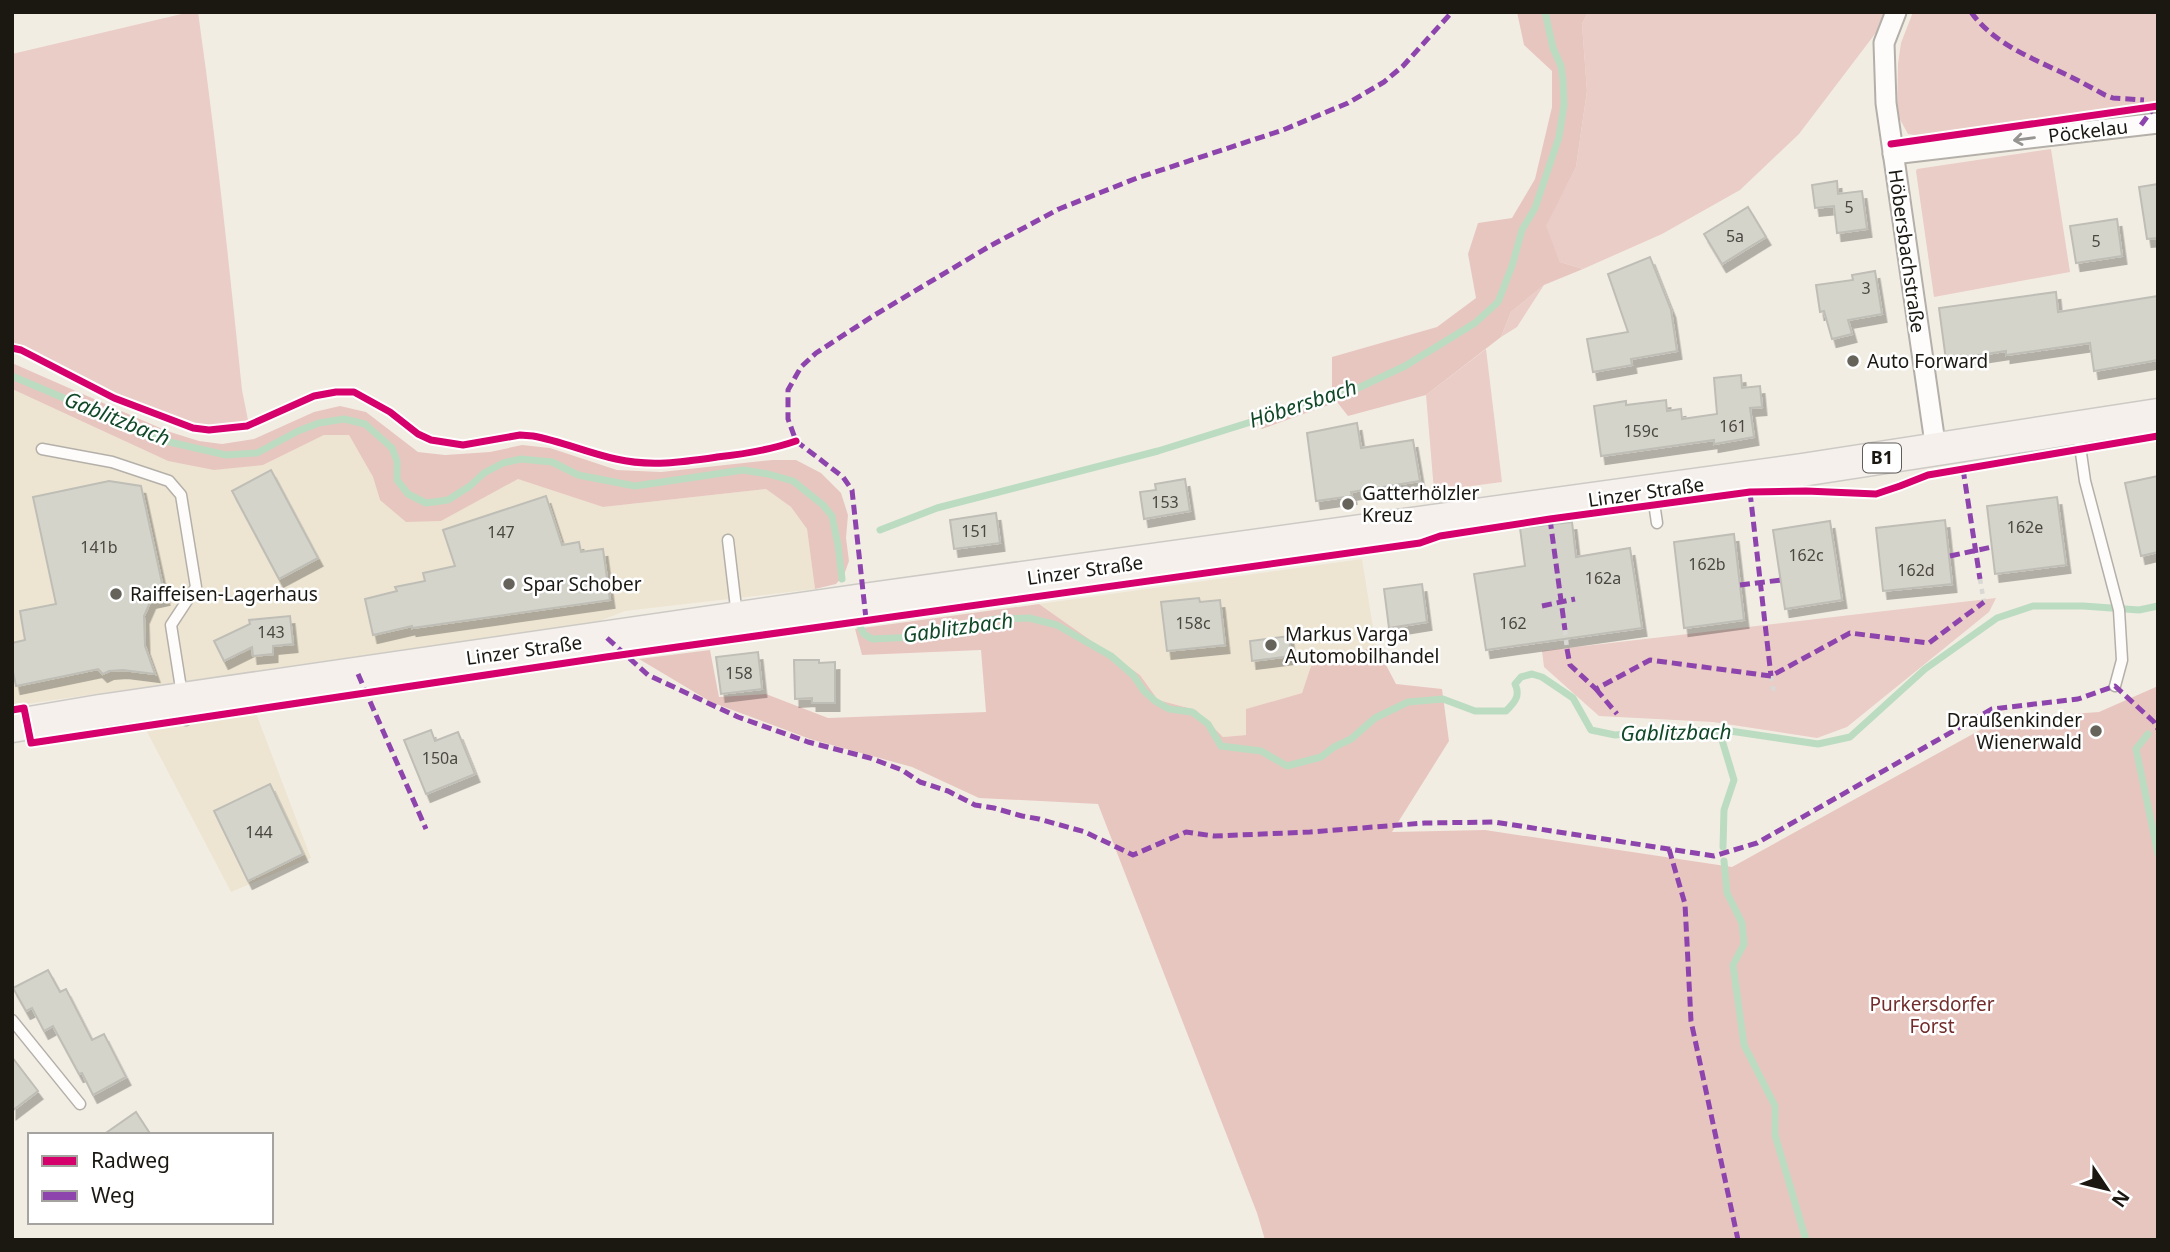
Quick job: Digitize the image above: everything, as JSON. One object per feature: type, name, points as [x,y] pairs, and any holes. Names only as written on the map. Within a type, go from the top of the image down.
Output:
[{"type":"main road","name":"Linzer Straße","points":[[12,726],[185,710],[890,596],[1652,491],[2158,415]]},
{"type":"street","name":"Höbersbachstraße","points":[[1896,12],[1884,43],[1883,67],[1936,450]]},
{"type":"street","name":"Pöckelau","points":[[1893,154],[2158,123]]},
{"type":"lane","points":[[2078,428],[2085,481],[2120,616],[2122,660],[2115,686]]},
{"type":"lane","points":[[42,449],[112,463],[169,481],[181,495],[196,587],[171,625],[185,710]]},
{"type":"lane","points":[[1652,491],[1657,523]]},
{"type":"lane","points":[[728,540],[738,619]]},
{"type":"lane","points":[[12,1020],[80,1104]]},
{"type":"path","points":[[1980,579],[1984,602]]},
{"type":"path","points":[[1565,630],[1567,649]]},
{"type":"path","points":[[1772,676],[1774,693]]},
{"type":"shaded area","points":[[198,12],[242,390],[248,420],[220,426],[195,423],[157,412],[12,343],[12,54]]},
{"type":"shaded area","points":[[1588,12],[1886,12],[1878,30],[1799,134],[1740,190],[1662,234],[1583,269],[1560,262],[1545,226],[1576,167],[1587,91],[1582,24]]},
{"type":"shaded area","points":[[1913,12],[2158,12],[2158,101],[1920,136],[1908,134],[1897,114],[1898,64],[1901,43]]},
{"type":"shaded area","points":[[2051,149],[2070,272],[1934,297],[1917,169]]},
{"type":"shaded area","points":[[1544,285],[1517,327],[1501,337],[1511,312]]},
{"type":"shaded area","points":[[1486,349],[1502,482],[1434,491],[1426,395]]},
{"type":"shaded area","points":[[12,389],[168,461],[263,465],[324,435],[349,435],[373,477],[380,500],[441,521],[518,478],[603,507],[766,489],[791,507],[807,529],[815,589],[625,611],[597,622],[12,706]]},
{"type":"shaded area","points":[[1362,559],[1376,646],[1311,666],[1302,693],[1247,709],[1246,735],[1223,737],[1196,710],[1158,700],[1140,675],[1039,604]]},
{"type":"shaded area","points":[[1996,598],[1989,612],[1847,727],[1817,738],[1713,722],[1599,716],[1544,667],[1542,651]]},
{"type":"shaded area","points":[[256,713],[311,858],[231,892],[145,728]]},
{"type":"green space","points":[[1517,12],[1588,12],[1582,24],[1587,91],[1576,167],[1546,226],[1560,262],[1583,269],[1544,285],[1511,312],[1501,337],[1426,395],[1348,416],[1337,402],[1262,429],[1248,417],[1332,391],[1332,357],[1437,327],[1476,298],[1468,254],[1478,223],[1512,218],[1535,179],[1552,107],[1552,71],[1524,45]]},
{"type":"green space","points":[[12,363],[167,431],[199,441],[222,444],[254,439],[314,412],[340,406],[366,412],[418,452],[445,455],[490,452],[522,445],[550,448],[617,470],[661,472],[772,460],[796,460],[821,473],[841,493],[848,515],[846,538],[849,561],[844,575],[836,584],[815,589],[807,529],[791,507],[766,489],[603,507],[518,479],[441,521],[406,522],[380,500],[373,477],[349,435],[324,435],[263,465],[214,470],[168,461],[12,389]]},
{"type":"green space","name":"Purkersdorfer Forst","points":[[1039,604],[1140,675],[1158,700],[1196,710],[1223,737],[1246,735],[1246,709],[1302,693],[1311,666],[1376,646],[1396,684],[1442,689],[1449,741],[1392,832],[1485,830],[1732,867],[2000,719],[2099,712],[2158,686],[2158,1240],[1265,1240],[1257,1213],[1098,804],[979,798],[912,767],[810,739],[711,702],[639,659],[710,650],[719,697],[766,694],[828,718],[986,712],[981,650],[862,655],[855,629]]},
{"type":"building","points":[[1837,181],[1838,194],[1862,191],[1867,229],[1837,233],[1834,206],[1815,208],[1812,185]]},
{"type":"building","points":[[2158,184],[2158,238],[2147,239],[2139,187]]},
{"type":"building","points":[[1748,207],[1766,237],[1722,264],[1704,234]]},
{"type":"building","points":[[2117,219],[2122,256],[2076,263],[2070,226]]},
{"type":"building","points":[[1650,257],[1671,310],[1677,351],[1631,359],[1632,365],[1593,372],[1587,339],[1628,332],[1608,274]]},
{"type":"building","points":[[1875,271],[1882,314],[1848,320],[1852,334],[1832,339],[1824,311],[1820,312],[1816,285],[1853,280],[1852,275]]},
{"type":"building","points":[[2056,292],[2058,312],[2158,296],[2158,360],[2094,371],[2090,343],[1946,360],[1939,308]]},
{"type":"building","points":[[1741,375],[1742,388],[1760,386],[1762,407],[1750,408],[1754,437],[1601,456],[1594,406],[1626,401],[1626,405],[1666,400],[1667,411],[1681,409],[1682,419],[1717,414],[1714,378]]},
{"type":"building","points":[[1357,423],[1361,448],[1413,440],[1420,481],[1351,492],[1352,496],[1316,501],[1307,433]]},
{"type":"building","points":[[271,470],[318,558],[279,579],[232,491]]},
{"type":"building","points":[[2158,476],[2158,552],[2141,556],[2125,483]]},
{"type":"building","points":[[1185,479],[1190,511],[1144,519],[1140,492],[1156,490],[1155,484]]},
{"type":"building","points":[[109,481],[141,486],[165,597],[151,600],[144,616],[145,646],[155,674],[123,670],[103,674],[98,669],[16,686],[12,667],[12,643],[25,640],[20,611],[56,604],[33,497]]},
{"type":"building","name":"Spar Schober","points":[[546,496],[562,545],[579,542],[581,552],[603,549],[610,600],[412,626],[373,635],[365,599],[397,591],[395,587],[425,581],[423,573],[455,566],[443,530]]},
{"type":"building","points":[[2057,497],[2066,565],[1995,574],[1987,506]]},
{"type":"building","points":[[996,513],[1000,543],[954,549],[950,520]]},
{"type":"building","points":[[1945,520],[1952,584],[1883,591],[1876,528]]},
{"type":"building","points":[[1830,521],[1842,600],[1785,609],[1773,530]]},
{"type":"building","points":[[1572,522],[1576,557],[1630,548],[1642,628],[1486,650],[1474,574],[1525,566],[1520,528]]},
{"type":"building","points":[[1734,534],[1744,620],[1684,628],[1674,542]]},
{"type":"building","points":[[1422,584],[1427,622],[1389,628],[1384,589]]},
{"type":"building","points":[[1199,598],[1200,602],[1220,600],[1225,645],[1167,651],[1161,602]]},
{"type":"building","points":[[290,616],[293,644],[273,646],[273,654],[253,656],[252,647],[224,661],[214,641],[250,624],[249,620]]},
{"type":"building","points":[[1289,636],[1291,656],[1252,661],[1250,641]]},
{"type":"building","points":[[758,652],[762,689],[721,694],[716,657]]},
{"type":"building","points":[[794,660],[835,662],[835,703],[812,703],[812,698],[795,699]]},
{"type":"building","points":[[431,730],[435,741],[458,732],[475,774],[426,794],[404,740]]},
{"type":"building","points":[[270,784],[303,854],[248,881],[214,811]]},
{"type":"building","points":[[48,970],[60,992],[66,989],[92,1040],[104,1034],[126,1077],[93,1095],[53,1026],[44,1031],[32,1008],[26,1011],[13,988]]},
{"type":"building","points":[[12,1057],[38,1091],[12,1111]]},
{"type":"building","points":[[136,1112],[150,1133],[106,1133]]},
{"type":"waterway","name":"Höbersbach","points":[[880,530],[937,508],[1158,451],[1356,389],[1405,366],[1475,323],[1498,302],[1522,230],[1535,208],[1559,137],[1564,105],[1563,80],[1545,12]]},
{"type":"waterway","name":"Gablitzbach","points":[[12,376],[165,441],[226,455],[257,453],[319,423],[344,419],[365,424],[392,448],[397,461],[397,480],[408,494],[426,503],[448,500],[484,473],[503,463],[521,459],[552,462],[578,475],[635,486],[743,470],[768,474],[793,481],[823,505],[832,516],[842,579]]},
{"type":"waterway","name":"Gablitzbach","points":[[858,623],[864,634],[872,639],[918,637],[996,619],[1029,618],[1057,625],[1111,656],[1133,675],[1155,701],[1169,709],[1192,712],[1208,724],[1221,746],[1261,751],[1287,766],[1321,757],[1351,739],[1375,718],[1408,702],[1443,699],[1475,711],[1506,711],[1517,696],[1515,684],[1521,677],[1532,674],[1542,677],[1573,698],[1591,730],[1615,735],[1674,730],[1730,731],[1818,744],[1850,737],[1925,669],[1997,618],[2033,606],[2139,610],[2158,606]]},
{"type":"waterway","points":[[1719,730],[1734,780],[1724,810],[1723,847]]},
{"type":"waterway","points":[[2148,734],[2136,749],[2158,854]]},
{"type":"waterway","points":[[1724,861],[1727,893],[1742,923],[1744,944],[1733,965],[1744,1045],[1775,1106],[1775,1135],[1806,1240]]},
{"type":"marked path","points":[[866,619],[852,490],[843,477],[796,441],[788,419],[788,390],[801,367],[816,353],[873,316],[990,246],[1059,209],[1137,178],[1283,130],[1348,103],[1384,82],[1403,66],[1452,12]]},
{"type":"marked path","points":[[1971,12],[1992,34],[2030,58],[2113,98],[2144,100]]},
{"type":"marked path","points":[[2141,125],[2155,106]]},
{"type":"marked path","points":[[1963,469],[1980,579]]},
{"type":"marked path","points":[[1750,492],[1771,676]]},
{"type":"marked path","points":[[1550,519],[1565,630]]},
{"type":"marked path","points":[[1950,556],[1992,547]]},
{"type":"marked path","points":[[1740,585],[1781,580]]},
{"type":"marked path","points":[[1542,606],[1575,599]]},
{"type":"marked path","points":[[1567,649],[1570,665],[1596,689],[1650,660],[1771,676],[1850,633],[1929,643],[1984,602]]},
{"type":"marked path","points":[[607,638],[648,675],[738,717],[808,742],[870,758],[902,770],[920,782],[948,791],[975,805],[1085,832],[1133,855],[1186,832],[1214,836],[1425,823],[1494,822],[1714,856],[1757,843],[1992,709],[2078,699],[2115,686],[2154,722],[2158,729]]},
{"type":"marked path","points":[[358,674],[426,829]]},
{"type":"marked path","points":[[1596,689],[1617,714]]},
{"type":"marked path","points":[[1669,849],[1685,904],[1691,1021],[1738,1240]]},
{"type":"cycle path","points":[[1891,144],[2158,106]]},
{"type":"cycle path","points":[[12,348],[21,350],[114,398],[193,428],[209,430],[247,426],[314,396],[354,392],[390,412],[418,434],[431,440],[463,445],[520,435],[533,436],[616,459],[654,463],[747,453],[796,441]]},
{"type":"cycle path","points":[[12,710],[24,708],[31,743],[606,657],[1420,543],[1440,536],[1750,492],[1876,494],[1928,475],[2158,436]]},
{"type":"place","name":"Auto Forward","points":[[1853,361]]},
{"type":"place","name":"Gatterhölzler Kreuz","points":[[1348,504]]},
{"type":"place","name":"Spar Schober","points":[[509,584]]},
{"type":"place","name":"Raiffeisen-Lagerhaus","points":[[116,594]]},
{"type":"place","name":"Markus Varga Automobilhandel","points":[[1271,645]]},
{"type":"place","name":"Draußenkinder Wienerwald","points":[[2096,731]]}]
